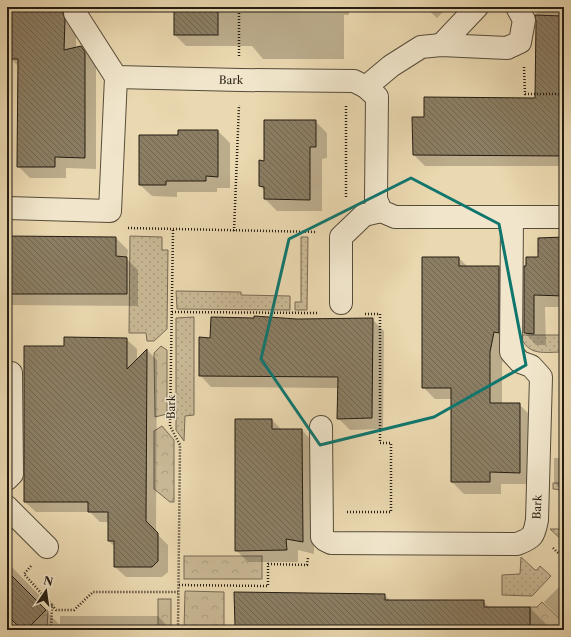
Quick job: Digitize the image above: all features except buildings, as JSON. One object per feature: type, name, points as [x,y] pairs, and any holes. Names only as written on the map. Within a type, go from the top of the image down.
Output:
[{"type":"street","points":[[7,208],[110,211],[116,77],[75,13],[75,7]]},
{"type":"street","points":[[441,45],[477,7]]},
{"type":"street","points":[[381,211],[376,199],[377,97],[366,87],[391,66],[421,47],[441,45],[507,48],[513,46],[520,42],[524,20],[517,7]]},
{"type":"street","name":"Bark","points":[[116,77],[354,81],[366,87]]},
{"type":"street","points":[[340,308],[341,237],[364,215],[381,211],[395,217],[564,217]]},
{"type":"street","name":"Bark","points":[[325,540],[331,544],[517,544],[529,539],[535,531],[537,520],[541,376],[532,366],[520,362],[511,352],[512,217]]},
{"type":"street","points":[[7,373],[10,373],[12,474],[7,479]]},
{"type":"street","points":[[321,427],[322,537],[325,540]]},
{"type":"street","points":[[7,507],[47,547]]},
{"type":"path","points":[[234,231],[240,80],[239,7]]},
{"type":"path","points":[[513,46],[525,68],[526,94],[564,94]]},
{"type":"path","points":[[110,211],[127,228],[328,232],[341,237],[346,219],[346,81]]},
{"type":"path","name":"Bark","points":[[173,230],[170,426],[180,445],[178,630]]},
{"type":"path","points":[[172,312],[340,308],[380,314],[380,443],[391,443],[391,512],[322,511]]},
{"type":"path","points":[[179,585],[268,586],[268,564],[307,565],[309,551],[325,540]]},
{"type":"path","points":[[47,547],[24,574],[56,610],[74,610],[93,592],[179,592]]},
{"type":"path","points":[[51,630],[52,605]]},
{"type":"highlighted area","points":[[411,178],[499,224],[526,365],[434,417],[320,445],[261,359],[289,239]]},
{"type":"green space","points":[[130,236],[162,237],[162,250],[168,250],[167,329],[154,341],[147,341],[146,333],[129,333]]},
{"type":"green space","points":[[301,237],[308,237],[307,310],[295,310],[295,302],[301,302]]},
{"type":"green space","points":[[176,291],[241,292],[241,295],[290,296],[290,310],[177,309]]},
{"type":"green space","points":[[194,317],[194,415],[185,416],[184,441],[176,430],[176,318]]},
{"type":"green space","points":[[520,335],[564,335],[564,352],[538,352],[532,350],[523,342]]},
{"type":"green space","points":[[161,346],[167,350],[167,414],[155,417],[154,353]]},
{"type":"green space","points":[[162,426],[174,440],[174,502],[170,502],[154,489],[154,431]]},
{"type":"green space","points":[[553,483],[564,483],[564,490],[553,489]]},
{"type":"green space","points":[[550,529],[564,529],[564,542]]},
{"type":"green space","points":[[184,556],[262,556],[262,579],[184,579]]},
{"type":"green space","points":[[521,557],[535,570],[537,570],[540,566],[551,576],[532,596],[502,595],[502,575],[520,574]]},
{"type":"green space","points":[[185,591],[224,592],[224,630],[184,630]]},
{"type":"green space","points":[[158,599],[171,599],[171,630],[158,630]]},
{"type":"green space","points":[[542,602],[564,623],[564,630],[530,630],[530,607],[537,607]]},
{"type":"green space","points":[[46,610],[48,611],[47,630],[26,630]]}]
